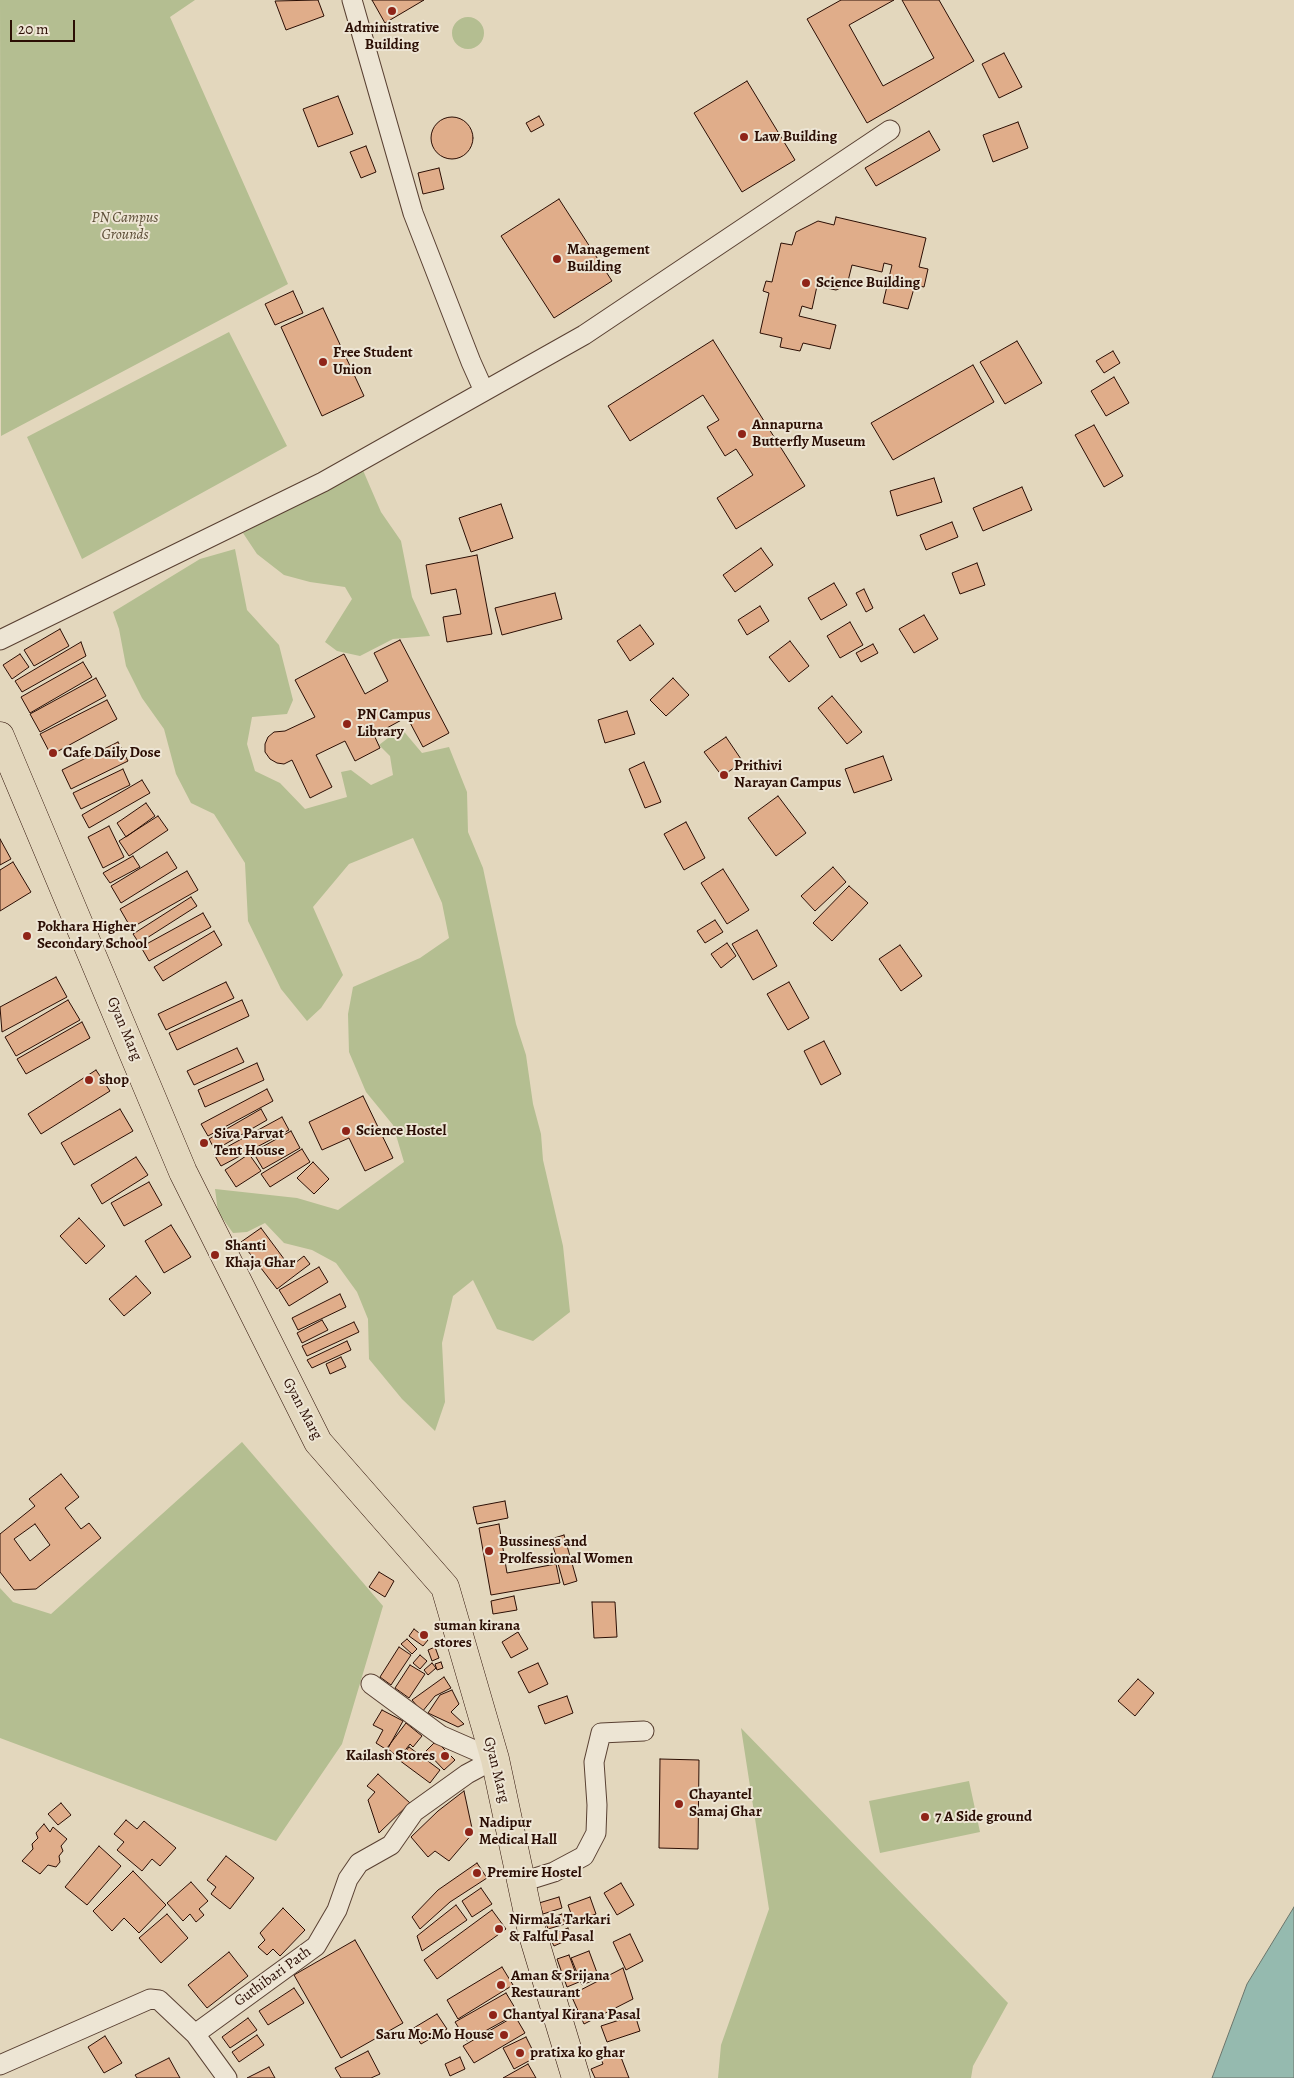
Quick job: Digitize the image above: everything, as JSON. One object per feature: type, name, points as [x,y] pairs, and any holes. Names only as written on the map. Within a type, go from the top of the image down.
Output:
[{"type":"main road","name":"Gyan Marg","points":[[0,736],[183,1172],[318,1442],[446,1587],[495,1759],[532,1932],[576,2078]]},
{"type":"street","points":[[352,0],[413,213],[470,362],[484,391]]},
{"type":"street","points":[[0,640],[323,482],[584,335],[890,130]]},
{"type":"street","points":[[371,1684],[440,1735],[495,1759]]},
{"type":"street","points":[[522,1882],[554,1872],[584,1856],[596,1833],[597,1805],[594,1762],[601,1733],[644,1730]]},
{"type":"street","name":"Guthibari Path","points":[[195,2034],[316,1946],[337,1910],[348,1879],[359,1863],[391,1844],[414,1812],[467,1774],[495,1759]]},
{"type":"street","points":[[0,2065],[150,1999],[159,2000],[195,2034],[227,2078]]},
{"type":"green space","name":"PN Campus Grounds","points":[[0,0],[195,0],[170,17],[288,284],[1,436]]},
{"type":"green space","points":[[468,17],[479,22],[484,33],[479,44],[468,49],[457,44],[452,33],[457,22]]},
{"type":"green space","points":[[229,332],[287,446],[82,559],[27,437]]},
{"type":"green space","points":[[362,468],[381,512],[401,541],[412,597],[430,636],[393,639],[360,656],[337,651],[325,642],[352,599],[345,587],[310,582],[284,575],[257,554],[243,533]]},
{"type":"green space","points":[[235,549],[247,610],[279,645],[293,700],[287,714],[252,717],[247,744],[255,771],[280,783],[305,809],[347,797],[341,772],[351,770],[371,785],[393,775],[390,756],[379,745],[401,728],[422,753],[449,747],[467,792],[468,832],[483,868],[516,1024],[526,1055],[533,1104],[541,1134],[543,1160],[563,1246],[570,1312],[533,1341],[497,1329],[473,1280],[453,1296],[442,1343],[445,1402],[435,1431],[402,1399],[369,1359],[368,1319],[357,1292],[336,1263],[312,1250],[284,1243],[265,1223],[247,1232],[233,1233],[218,1212],[215,1189],[297,1198],[338,1210],[404,1162],[393,1125],[366,1092],[349,1052],[348,1014],[353,987],[420,958],[449,938],[442,903],[413,838],[349,864],[313,907],[343,975],[321,1008],[307,1021],[281,989],[248,921],[245,863],[214,814],[191,803],[176,774],[164,729],[142,698],[126,666],[119,629],[113,612],[200,559]]},
{"type":"green space","points":[[242,1442],[383,1606],[342,1744],[276,1841],[0,1738],[0,1588],[13,1602],[51,1614]]},
{"type":"green space","points":[[741,1728],[1008,2003],[973,2066],[971,2078],[718,2078],[721,2045],[769,1909]]},
{"type":"green space","name":"7 A Side ground","points":[[969,1781],[980,1832],[880,1853],[869,1801]]},
{"type":"water","points":[[1294,1907],[1294,2078],[1212,2078],[1247,1984]]},
{"type":"building","points":[[318,0],[324,16],[286,30],[275,1]]},
{"type":"building","name":"Administrative Building","points":[[372,0],[424,0],[385,23]]},
{"type":"building","points":[[841,0],[894,0],[849,25],[883,86],[934,58],[902,0],[939,0],[974,61],[867,123],[807,19]]},
{"type":"building","points":[[1004,53],[1022,87],[999,98],[982,64]]},
{"type":"building","name":"Law Building","points":[[747,81],[795,160],[742,192],[694,113]]},
{"type":"building","points":[[338,96],[353,134],[318,147],[303,109]]},
{"type":"building","points":[[539,116],[544,125],[531,132],[526,123]]},
{"type":"building","points":[[456,117],[464,120],[470,126],[473,138],[470,150],[464,156],[448,159],[440,156],[434,150],[431,134],[434,126],[440,120]]},
{"type":"building","points":[[1018,122],[1028,148],[993,162],[983,135]]},
{"type":"building","points":[[929,131],[940,150],[876,186],[865,168]]},
{"type":"building","points":[[366,146],[376,172],[361,178],[350,152]]},
{"type":"building","points":[[439,168],[444,189],[423,194],[418,173]]},
{"type":"building","name":"Management Building","points":[[559,199],[612,281],[554,318],[501,236]]},
{"type":"building","name":"Science Building","points":[[836,217],[926,238],[919,267],[928,269],[924,287],[915,285],[908,309],[883,303],[892,265],[884,263],[882,272],[852,265],[847,285],[836,290],[817,286],[812,309],[802,306],[799,316],[836,325],[830,349],[803,343],[800,351],[780,347],[782,338],[760,333],[769,293],[763,291],[766,281],[772,282],[781,243],[792,245],[796,232],[818,221],[834,225]]},
{"type":"building","points":[[293,291],[303,313],[275,325],[265,304]]},
{"type":"building","name":"Free Student Union","points":[[323,308],[364,396],[322,416],[281,327]]},
{"type":"building","name":"Annapurna Butterfly Museum","points":[[713,340],[805,486],[736,529],[717,498],[753,475],[736,449],[725,456],[707,427],[719,420],[703,395],[630,441],[608,406]]},
{"type":"building","points":[[1017,341],[1042,383],[1005,404],[980,362]]},
{"type":"building","points":[[1113,351],[1120,363],[1104,373],[1096,361]]},
{"type":"building","points":[[973,365],[994,402],[893,460],[871,423]]},
{"type":"building","points":[[1114,377],[1129,403],[1106,416],[1091,391]]},
{"type":"building","points":[[1094,425],[1123,476],[1104,487],[1075,435]]},
{"type":"building","points":[[934,478],[942,502],[897,516],[890,491]]},
{"type":"building","points":[[1022,487],[1032,510],[983,531],[973,508]]},
{"type":"building","points":[[501,504],[513,538],[471,552],[459,518]]},
{"type":"building","points":[[952,522],[958,537],[926,550],[920,535]]},
{"type":"building","points":[[761,548],[773,565],[735,592],[723,575]]},
{"type":"building","points":[[477,555],[492,634],[447,642],[443,617],[461,614],[456,589],[431,594],[426,565]]},
{"type":"building","points":[[977,563],[985,585],[960,594],[952,573]]},
{"type":"building","points":[[834,583],[847,605],[821,620],[808,598]]},
{"type":"building","points":[[864,589],[873,608],[866,612],[856,593]]},
{"type":"building","points":[[555,593],[562,619],[502,635],[495,608]]},
{"type":"building","points":[[760,606],[769,621],[747,635],[738,620]]},
{"type":"building","points":[[924,615],[938,639],[914,653],[899,629]]},
{"type":"building","points":[[850,622],[863,645],[840,658],[827,636]]},
{"type":"building","points":[[640,625],[654,644],[630,661],[617,641]]},
{"type":"building","points":[[60,629],[69,646],[34,666],[24,650]]},
{"type":"building","name":"PN Campus Library","points":[[400,640],[449,733],[423,747],[407,717],[374,735],[380,748],[355,761],[345,741],[316,755],[332,787],[310,798],[292,760],[284,764],[277,763],[270,759],[265,752],[265,744],[268,737],[274,732],[285,731],[315,717],[295,680],[344,654],[365,694],[388,681],[374,653]]},
{"type":"building","points":[[790,641],[809,666],[789,682],[769,657]]},
{"type":"building","points":[[81,642],[86,656],[22,692],[15,681]]},
{"type":"building","points":[[873,644],[878,653],[861,662],[856,653]]},
{"type":"building","points":[[20,654],[29,667],[12,679],[3,665]]},
{"type":"building","points":[[83,662],[92,677],[30,713],[21,697]]},
{"type":"building","points":[[96,678],[106,696],[40,732],[30,714]]},
{"type":"building","points":[[673,678],[689,695],[666,716],[650,700]]},
{"type":"building","points":[[832,696],[862,732],[847,744],[818,708]]},
{"type":"building","points":[[107,700],[117,719],[51,755],[40,734]]},
{"type":"building","points":[[627,711],[635,734],[605,743],[598,720]]},
{"type":"building","points":[[726,737],[743,762],[722,776],[704,752]]},
{"type":"building","points":[[118,742],[128,761],[71,789],[62,770]]},
{"type":"building","points":[[883,756],[892,780],[854,793],[845,769]]},
{"type":"building","points":[[644,762],[661,802],[645,808],[629,769]]},
{"type":"building","points":[[123,769],[130,785],[81,809],[73,793]]},
{"type":"building","points":[[142,780],[150,793],[89,828],[82,815]]},
{"type":"building","points":[[778,796],[806,833],[776,856],[748,818]]},
{"type":"building","points":[[146,803],[155,816],[126,837],[117,823]]},
{"type":"building","points":[[158,816],[168,830],[129,856],[119,841]]},
{"type":"building","points":[[686,822],[705,858],[684,870],[664,834]]},
{"type":"building","points":[[109,826],[124,857],[103,868],[88,837]]},
{"type":"building","points":[[0,839],[11,859],[0,865]]},
{"type":"building","points":[[167,852],[177,868],[121,903],[111,886]]},
{"type":"building","points":[[133,856],[140,867],[110,883],[103,873]]},
{"type":"building","points":[[13,862],[31,892],[0,911],[0,870]]},
{"type":"building","points":[[833,867],[846,882],[815,911],[801,896]]},
{"type":"building","points":[[723,869],[749,910],[727,924],[701,883]]},
{"type":"building","points":[[187,871],[198,890],[131,928],[120,909]]},
{"type":"building","points":[[849,886],[868,903],[832,941],[813,923]]},
{"type":"building","points":[[191,897],[197,906],[139,943],[133,934]]},
{"type":"building","points":[[203,913],[211,927],[149,961],[141,947]]},
{"type":"building","points":[[715,920],[723,932],[705,943],[697,931]]},
{"type":"building","points":[[757,930],[777,966],[753,980],[732,944]]},
{"type":"building","points":[[214,931],[222,945],[163,981],[154,967]]},
{"type":"building","points":[[727,943],[736,956],[721,968],[711,954]]},
{"type":"building","points":[[900,945],[922,976],[901,991],[879,959]]},
{"type":"building","points":[[56,977],[67,997],[2,1032],[0,1007]]},
{"type":"building","points":[[226,982],[234,998],[166,1030],[158,1014]]},
{"type":"building","points":[[789,982],[809,1018],[788,1030],[767,994]]},
{"type":"building","points":[[68,1000],[80,1020],[16,1056],[5,1037]]},
{"type":"building","points":[[242,1000],[249,1016],[177,1050],[169,1033]]},
{"type":"building","points":[[82,1022],[90,1038],[26,1074],[17,1059]]},
{"type":"building","points":[[824,1041],[841,1074],[821,1085],[804,1051]]},
{"type":"building","points":[[237,1048],[244,1062],[194,1085],[187,1071]]},
{"type":"building","points":[[257,1063],[264,1080],[205,1107],[198,1090]]},
{"type":"building","points":[[96,1070],[110,1091],[41,1134],[28,1114]]},
{"type":"building","points":[[267,1089],[273,1101],[208,1136],[201,1124]]},
{"type":"building","name":"Science Hostel","points":[[363,1096],[393,1158],[365,1171],[349,1138],[322,1150],[309,1122]]},
{"type":"building","points":[[120,1109],[133,1131],[74,1165],[61,1143]]},
{"type":"building","points":[[261,1109],[267,1120],[215,1150],[209,1139]]},
{"type":"building","points":[[282,1117],[289,1130],[221,1166],[214,1154]]},
{"type":"building","points":[[291,1131],[300,1148],[263,1169],[253,1152]]},
{"type":"building","points":[[302,1149],[310,1162],[270,1187],[261,1174]]},
{"type":"building","points":[[249,1154],[261,1171],[236,1187],[225,1170]]},
{"type":"building","points":[[136,1157],[148,1175],[102,1204],[91,1185]]},
{"type":"building","points":[[313,1162],[329,1179],[314,1194],[297,1178]]},
{"type":"building","points":[[149,1182],[162,1205],[124,1226],[111,1203]]},
{"type":"building","points":[[79,1218],[105,1246],[86,1264],[60,1236]]},
{"type":"building","points":[[171,1225],[191,1257],[164,1273],[145,1241]]},
{"type":"building","points":[[261,1228],[290,1267],[304,1256],[310,1264],[277,1289],[241,1242]]},
{"type":"building","points":[[319,1267],[328,1282],[289,1306],[279,1290]]},
{"type":"building","points":[[136,1276],[151,1293],[124,1316],[109,1299]]},
{"type":"building","points":[[340,1294],[346,1307],[298,1330],[292,1318]]},
{"type":"building","points":[[322,1320],[328,1330],[302,1343],[297,1333]]},
{"type":"building","points":[[354,1322],[359,1332],[307,1356],[302,1346]]},
{"type":"building","points":[[347,1341],[351,1350],[312,1368],[307,1360]]},
{"type":"building","points":[[341,1357],[346,1367],[330,1374],[326,1364]]},
{"type":"building","points":[[61,1474],[79,1497],[65,1508],[81,1529],[89,1523],[101,1538],[36,1589],[14,1590],[0,1572],[0,1534],[35,1506],[29,1499]],"holes":[[[35,1524],[50,1545],[30,1561],[14,1539]]]},
{"type":"building","points":[[505,1501],[508,1518],[477,1524],[473,1507]]},
{"type":"building","points":[[499,1524],[507,1573],[556,1564],[560,1583],[491,1595],[479,1528]]},
{"type":"building","points":[[564,1535],[577,1581],[564,1585],[551,1539]]},
{"type":"building","points":[[379,1572],[394,1581],[385,1597],[369,1587]]},
{"type":"building","points":[[514,1596],[517,1610],[493,1614],[491,1601]]},
{"type":"building","points":[[592,1602],[615,1602],[617,1637],[594,1638]]},
{"type":"building","points":[[414,1629],[428,1640],[423,1646],[409,1636]]},
{"type":"building","points":[[518,1632],[528,1649],[511,1658],[502,1642]]},
{"type":"building","points":[[407,1639],[417,1649],[412,1654],[401,1644]]},
{"type":"building","points":[[399,1647],[411,1655],[391,1685],[380,1677]]},
{"type":"building","points":[[435,1647],[439,1658],[432,1661],[428,1650]]},
{"type":"building","points":[[420,1655],[427,1661],[420,1669],[413,1663]]},
{"type":"building","points":[[441,1662],[443,1668],[437,1670],[435,1664]]},
{"type":"building","points":[[432,1663],[436,1668],[428,1675],[424,1670]]},
{"type":"building","points":[[538,1663],[548,1684],[529,1693],[518,1672]]},
{"type":"building","points":[[410,1665],[425,1674],[409,1698],[395,1688]]},
{"type":"building","points":[[444,1677],[451,1688],[435,1696],[422,1712],[412,1700]]},
{"type":"building","points":[[1138,1679],[1154,1693],[1135,1716],[1118,1701]]},
{"type":"building","points":[[452,1690],[459,1704],[451,1712],[464,1724],[458,1727],[428,1713],[440,1695]]},
{"type":"building","points":[[567,1696],[573,1713],[545,1724],[538,1706]]},
{"type":"building","points":[[382,1710],[403,1721],[387,1750],[376,1743],[383,1730],[373,1725]]},
{"type":"building","points":[[406,1723],[422,1736],[413,1747],[410,1744],[399,1758],[387,1748]]},
{"type":"building","points":[[436,1741],[455,1760],[444,1770],[426,1751]]},
{"type":"building","points":[[409,1747],[440,1770],[430,1783],[399,1760]]},
{"type":"building","name":"Chayantel Samaj Ghar","points":[[660,1759],[699,1760],[698,1849],[659,1848]]},
{"type":"building","points":[[378,1774],[410,1803],[379,1833],[368,1800],[375,1792],[367,1786]]},
{"type":"building","points":[[464,1791],[473,1833],[449,1861],[435,1851],[428,1857],[411,1837],[438,1811]]},
{"type":"building","points":[[61,1803],[71,1815],[58,1825],[48,1814]]},
{"type":"building","points":[[126,1820],[137,1829],[144,1821],[176,1848],[160,1866],[152,1859],[142,1871],[117,1850],[124,1842],[114,1834]]},
{"type":"building","points":[[44,1824],[50,1832],[53,1827],[67,1839],[61,1846],[63,1851],[59,1856],[60,1862],[56,1867],[48,1865],[40,1874],[22,1861],[33,1849],[32,1844],[38,1838],[36,1833]]},
{"type":"building","points":[[99,1846],[121,1866],[87,1905],[65,1887]]},
{"type":"building","points":[[226,1856],[254,1878],[230,1909],[211,1894],[216,1887],[207,1880]]},
{"type":"building","points":[[477,1863],[487,1878],[450,1902],[420,1929],[412,1917],[438,1890]]},
{"type":"building","points":[[133,1871],[166,1905],[139,1933],[124,1918],[112,1931],[93,1911]]},
{"type":"building","points":[[191,1882],[208,1901],[199,1909],[204,1915],[196,1922],[190,1914],[183,1921],[167,1903]]},
{"type":"building","points":[[621,1883],[634,1905],[617,1915],[604,1893]]},
{"type":"building","points":[[481,1888],[492,1904],[472,1917],[462,1901]]},
{"type":"building","points":[[559,1897],[562,1908],[543,1914],[539,1903]]},
{"type":"building","points":[[590,1897],[596,1914],[574,1922],[568,1905]]},
{"type":"building","points":[[456,1905],[467,1920],[422,1951],[417,1936]]},
{"type":"building","points":[[283,1908],[305,1930],[280,1956],[273,1949],[267,1955],[258,1947],[265,1940],[260,1933]]},
{"type":"building","points":[[492,1910],[506,1929],[437,1979],[424,1960]]},
{"type":"building","points":[[167,1914],[188,1938],[161,1963],[139,1938]]},
{"type":"building","points":[[562,1914],[565,1924],[548,1929],[545,1920]]},
{"type":"building","points":[[568,1928],[572,1938],[554,1946],[549,1936]]},
{"type":"building","points":[[630,1934],[643,1961],[626,1970],[613,1942]]},
{"type":"building","points":[[355,1940],[403,2023],[341,2058],[294,1975]]},
{"type":"building","points":[[589,1951],[599,1978],[582,1985],[571,1958]]},
{"type":"building","points":[[229,1952],[248,1976],[207,2008],[188,1985]]},
{"type":"building","points":[[569,1955],[579,1982],[567,1987],[557,1959]]},
{"type":"building","points":[[502,1967],[513,1985],[458,2019],[447,2000]]},
{"type":"building","points":[[623,1968],[633,1999],[584,2024],[571,1995]]},
{"type":"building","points":[[294,1988],[304,2003],[268,2025],[259,2011]]},
{"type":"building","points":[[506,1993],[518,2013],[467,2041],[455,2022]]},
{"type":"building","points":[[437,2014],[447,2029],[421,2044],[412,2029]]},
{"type":"building","points":[[635,2015],[640,2031],[607,2042],[601,2026]]},
{"type":"building","points":[[515,2016],[525,2033],[474,2063],[463,2046]]},
{"type":"building","points":[[248,2018],[257,2030],[230,2048],[222,2037]]},
{"type":"building","points":[[257,2035],[264,2045],[239,2062],[232,2052]]},
{"type":"building","points":[[105,2036],[122,2063],[104,2073],[88,2047]]},
{"type":"building","name":"pratixa ko ghar","points":[[526,2037],[536,2057],[514,2069],[503,2048]]},
{"type":"building","points":[[368,2051],[380,2074],[371,2078],[341,2078],[335,2068]]},
{"type":"building","points":[[619,2052],[629,2078],[595,2078],[591,2069],[603,2064],[601,2059]]},
{"type":"building","points":[[460,2057],[465,2069],[450,2076],[445,2064]]},
{"type":"building","points":[[169,2058],[180,2078],[137,2078],[135,2075]]},
{"type":"building","points":[[528,2064],[536,2078],[503,2078]]},
{"type":"building","points":[[269,2067],[275,2078],[247,2078]]},
{"type":"place","name":"Administrative Building","points":[[392,11]]},
{"type":"place","name":"Law Building","points":[[744,137]]},
{"type":"place","name":"Management Building","points":[[557,259]]},
{"type":"place","name":"Science Building","points":[[806,283]]},
{"type":"place","name":"Free Student Union","points":[[323,362]]},
{"type":"place","name":"Annapurna Butterfly Museum","points":[[742,434]]},
{"type":"place","name":"PN Campus Library","points":[[347,724]]},
{"type":"place","name":"Cafe Daily Dose","points":[[53,753]]},
{"type":"place","name":"Prithivi Narayan Campus","points":[[724,775]]},
{"type":"place","name":"Pokhara Higher Secondary School","points":[[27,936]]},
{"type":"place","name":"shop","points":[[89,1080]]},
{"type":"place","name":"Science Hostel","points":[[346,1131]]},
{"type":"place","name":"Siva Parvat Tent House","points":[[204,1143]]},
{"type":"place","name":"Shanti Khaja Ghar","points":[[215,1255]]},
{"type":"place","name":"Bussiness and Prolfessional Women","points":[[489,1551]]},
{"type":"place","name":"suman kirana stores","points":[[424,1635]]},
{"type":"place","name":"Kailash Stores","points":[[445,1756]]},
{"type":"place","name":"Chayantel Samaj Ghar","points":[[679,1804]]},
{"type":"place","name":"7 A Side ground","points":[[925,1817]]},
{"type":"place","name":"Nadipur Medical Hall","points":[[469,1832]]},
{"type":"place","name":"Premire Hostel","points":[[477,1873]]},
{"type":"place","name":"Nirmala Tarkari & Falful Pasal","points":[[499,1929]]},
{"type":"place","name":"Aman & Srijana Restaurant","points":[[501,1985]]},
{"type":"place","name":"Chantyal Kirana Pasal","points":[[493,2015]]},
{"type":"place","name":"Saru Mo:Mo House","points":[[504,2035]]},
{"type":"place","name":"pratixa ko ghar","points":[[520,2053]]}]
